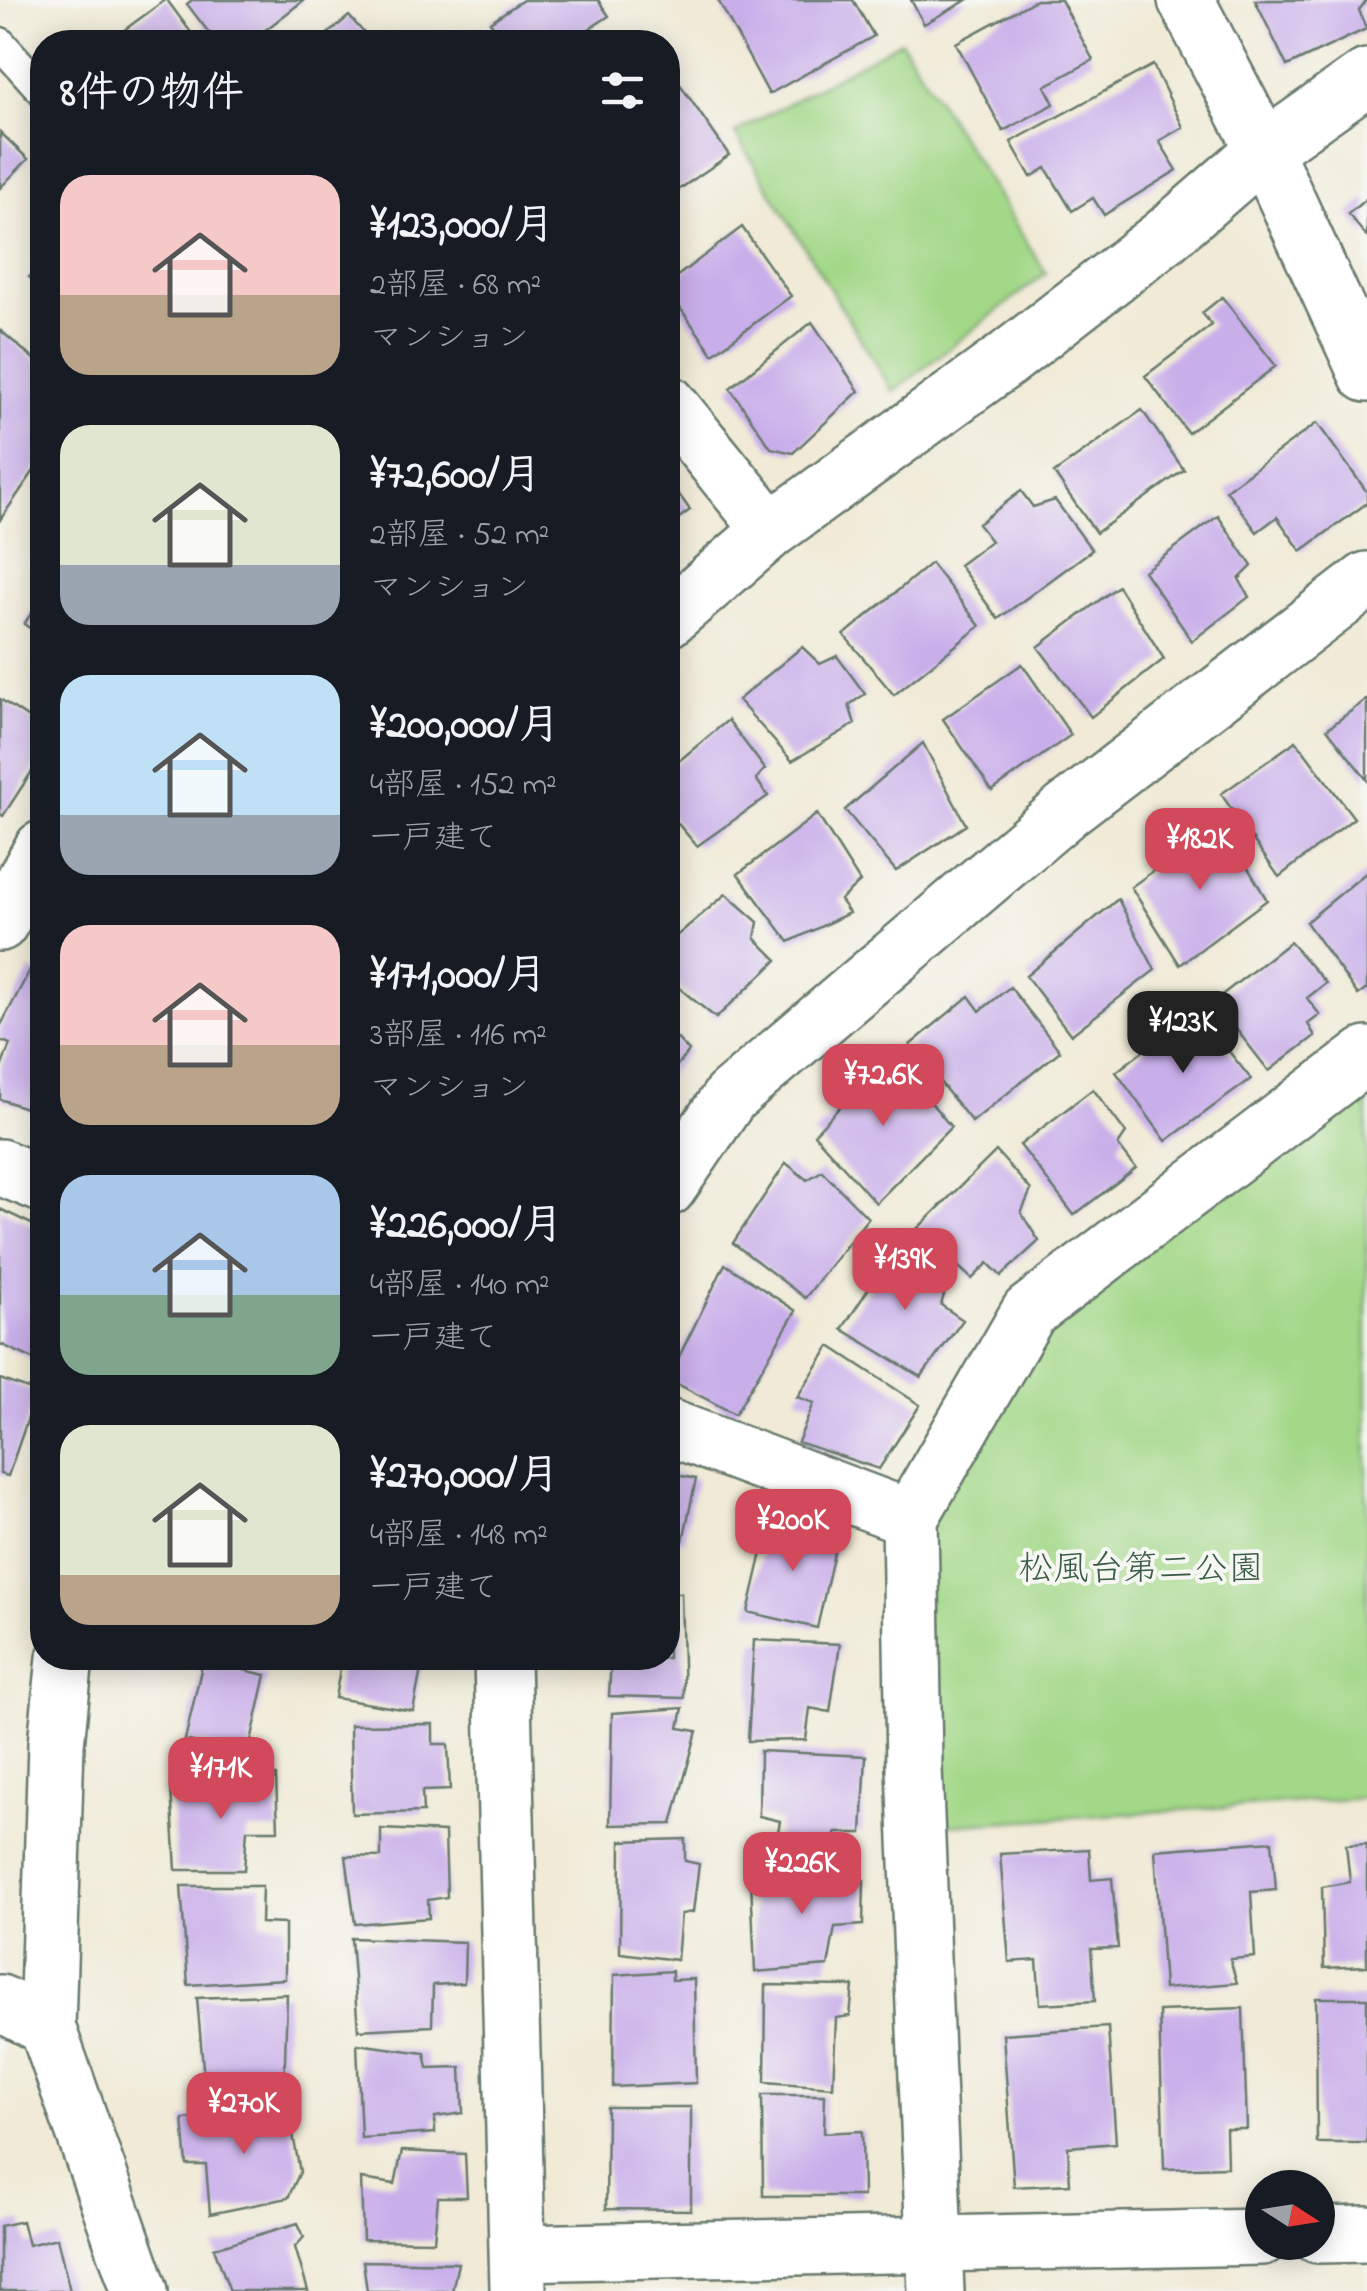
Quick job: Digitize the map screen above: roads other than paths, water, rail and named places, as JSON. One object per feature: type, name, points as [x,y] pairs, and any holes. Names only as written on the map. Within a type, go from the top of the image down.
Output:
[{"type":"street","points":[[1186,0],[1264,150],[1367,374]]},
{"type":"street","points":[[680,609],[771,530],[1007,359],[1165,236],[1264,150],[1367,76]]},
{"type":"street","points":[[680,419],[771,530]]},
{"type":"street","points":[[680,1171],[730,1098],[1067,810],[1367,580]]},
{"type":"street","points":[[0,923],[30,871]]},
{"type":"street","points":[[936,2268],[914,1768],[910,1518],[1028,1312],[1367,1055]]},
{"type":"street","points":[[0,1167],[30,1179]]},
{"type":"street","points":[[680,1432],[910,1518]]},
{"type":"street","points":[[65,1670],[23,2016],[140,2291]]},
{"type":"street","points":[[502,1670],[518,2272],[936,2268],[1245,2239]]},
{"type":"street","points":[[1335,2235],[1367,2234]]},
{"type":"lane","points":[[0,43],[30,77]]},
{"type":"park label","name":"松風台第二公園","points":[[1141,1570]]}]
